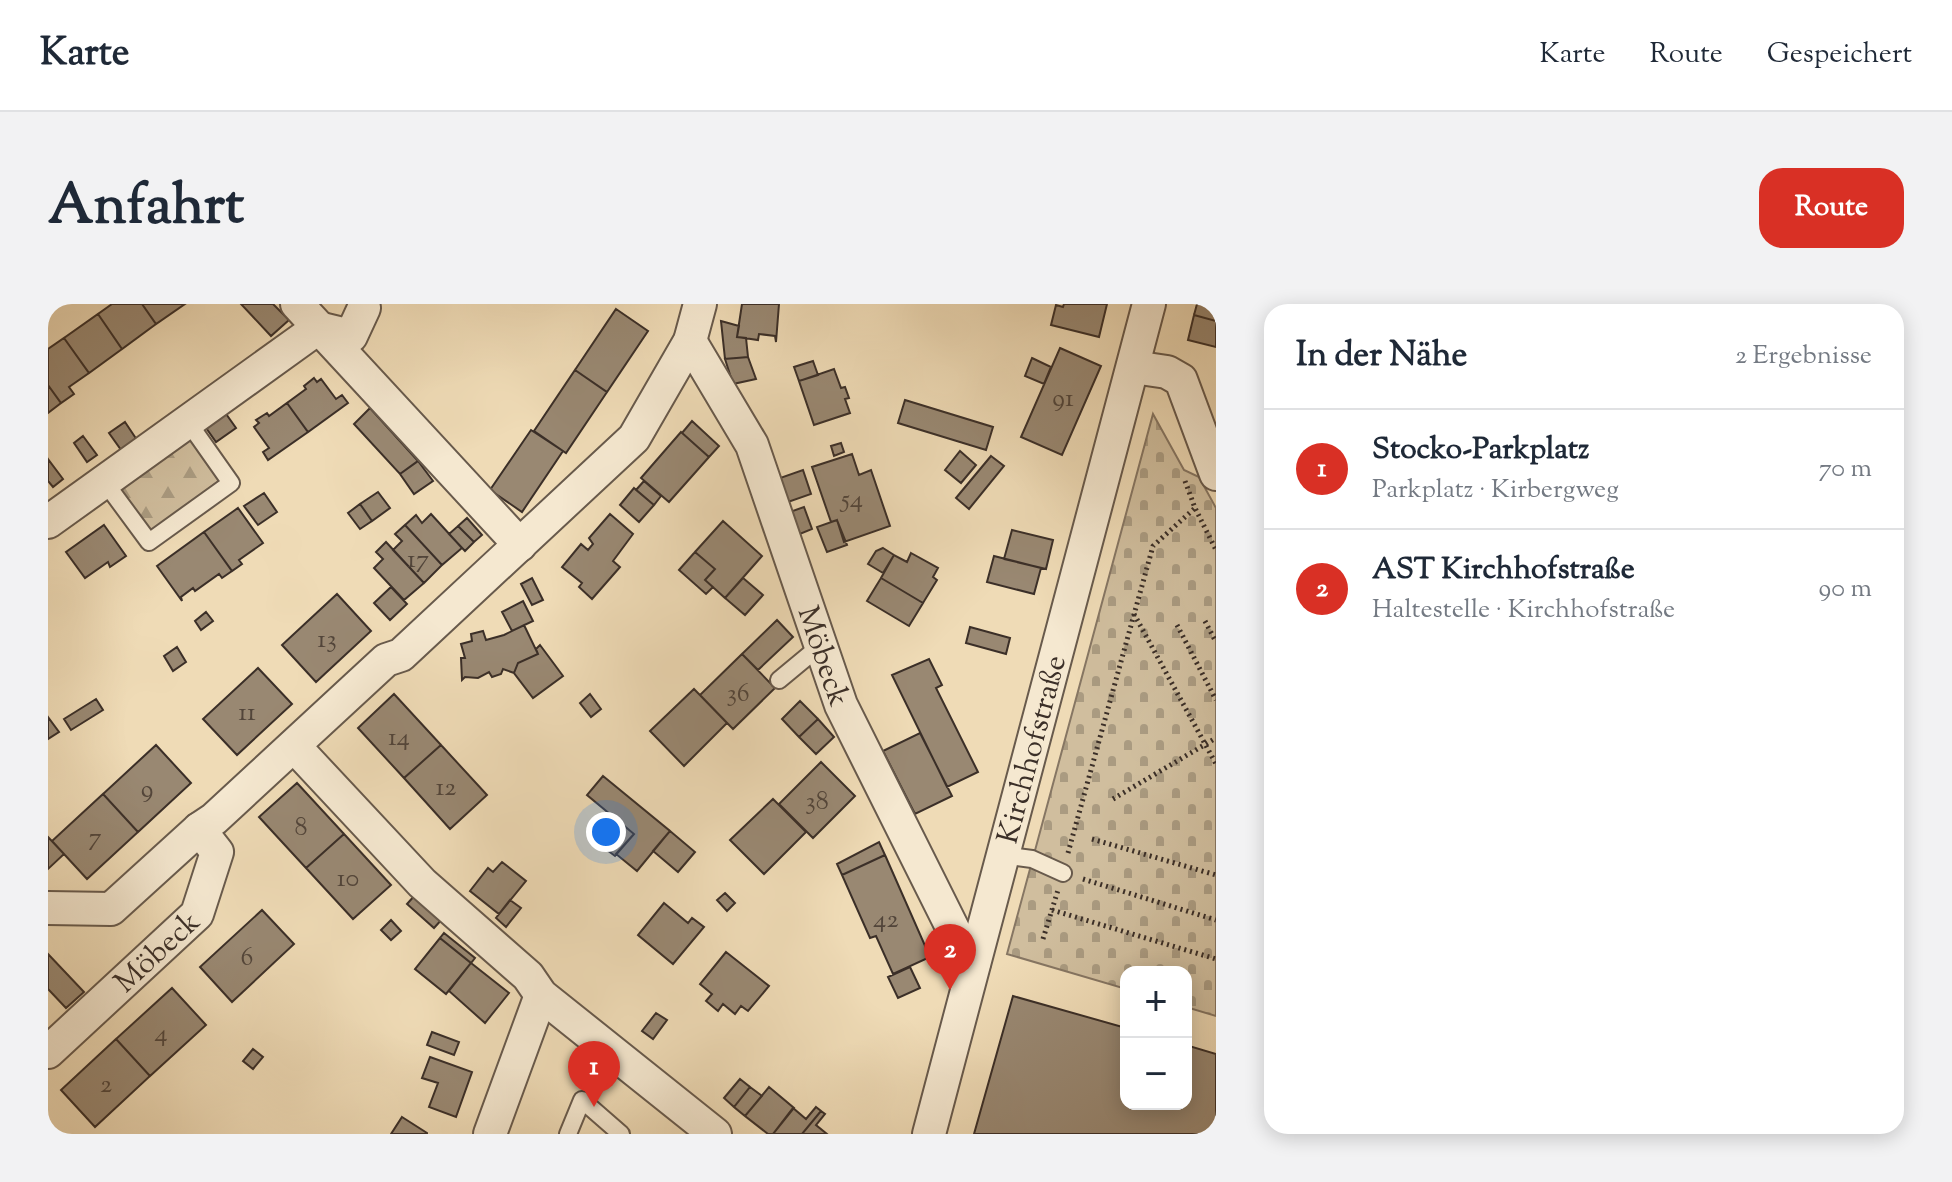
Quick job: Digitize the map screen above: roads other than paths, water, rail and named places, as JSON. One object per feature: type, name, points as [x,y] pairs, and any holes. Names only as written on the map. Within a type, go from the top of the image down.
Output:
[{"type":"street","points":[[297,304],[520,545]]},
{"type":"street","name":"Möbeck","points":[[48,908],[111,909],[214,819],[386,660],[401,655],[520,545],[634,438],[690,341],[700,304]]},
{"type":"street","name":"Kirchhofstraße","points":[[929,1134],[1149,304]]},
{"type":"street","points":[[48,522],[318,328],[351,336],[364,306]]},
{"type":"street","points":[[364,306],[368,379]]},
{"type":"street","name":"Möbeck","points":[[690,341],[752,445],[841,705],[954,931],[974,963]]},
{"type":"street","points":[[1133,367],[1167,372],[1181,380],[1216,474]]},
{"type":"street","points":[[294,746],[422,883],[528,976],[541,995],[715,1134]]},
{"type":"street","name":"Möbeck","points":[[48,1052],[197,914],[217,852],[199,829]]},
{"type":"street","points":[[490,1134],[541,995]]},
{"type":"lane","points":[[104,481],[149,542],[231,483],[188,422]]},
{"type":"lane","points":[[779,680],[820,646]]},
{"type":"lane","points":[[1002,855],[1032,859],[1063,873]]},
{"type":"lane","points":[[568,1134],[582,1100],[621,1134]]},
{"type":"place","name":"AST Kirchhofstraße","points":[[950,990]]},
{"type":"place","name":"Stocko-Parkplatz","points":[[594,1107]]}]
